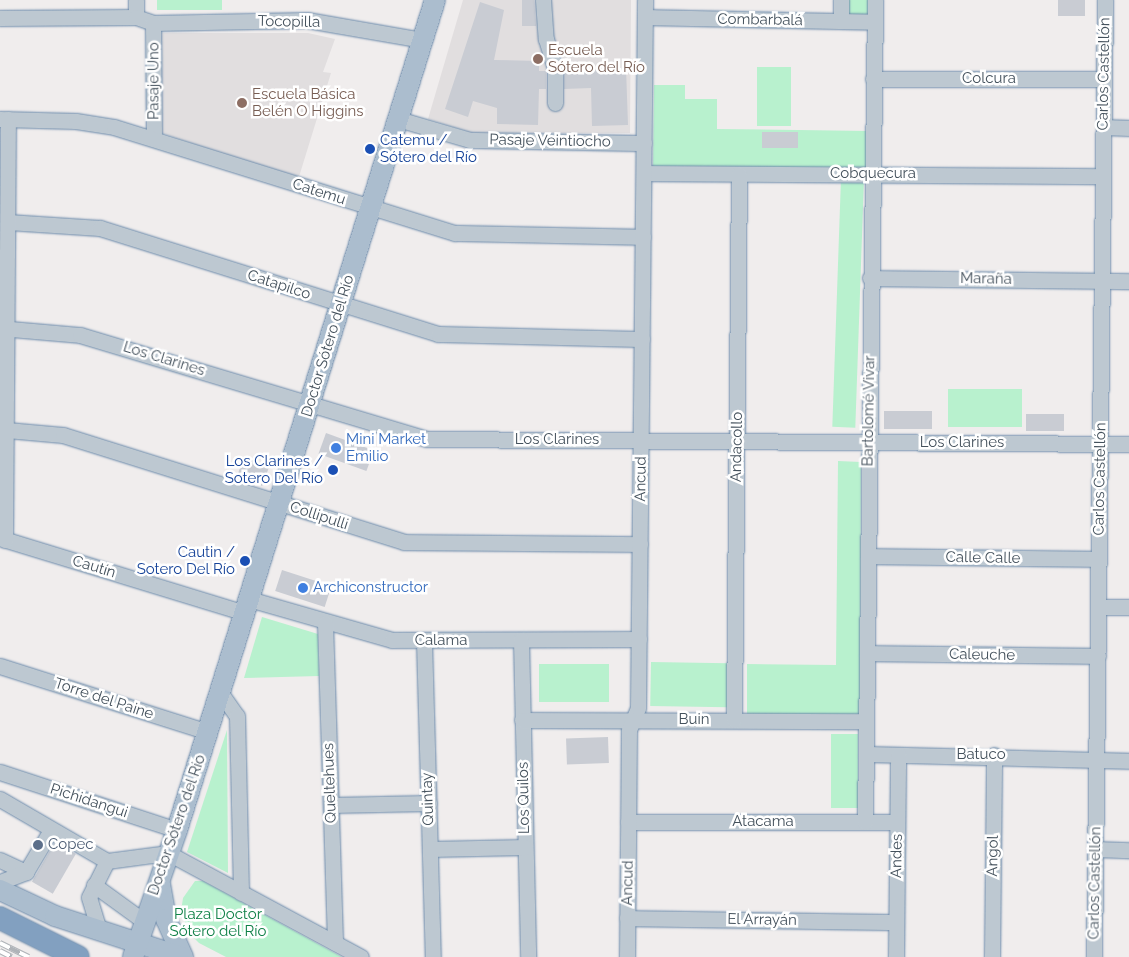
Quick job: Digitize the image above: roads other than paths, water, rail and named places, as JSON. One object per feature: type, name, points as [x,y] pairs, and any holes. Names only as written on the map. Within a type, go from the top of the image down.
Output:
[{"type":"highway","points":[[0,918],[78,957]]},
{"type":"main road","name":"Doctor Sótero del Río","points":[[139,940],[208,732],[435,0]]},
{"type":"main road","points":[[160,877],[166,919],[182,957]]},
{"type":"main road","points":[[0,890],[33,907],[99,930],[139,940],[182,957]]},
{"type":"street","points":[[0,18],[136,18],[136,0]]},
{"type":"street","points":[[543,0],[546,39],[555,69],[555,103]]},
{"type":"street","name":"Ancud","points":[[627,957],[629,730],[638,708],[645,0]]},
{"type":"street","points":[[840,21],[841,0]]},
{"type":"street","name":"Bartolomé Vivar","points":[[865,822],[871,174],[875,0]]},
{"type":"street","name":"Carlos Castellón","points":[[1094,957],[1105,0]]},
{"type":"street","name":"Combarbalá","points":[[645,17],[875,22]]},
{"type":"street","name":"Tocopilla","points":[[136,18],[154,23],[307,20],[423,40]]},
{"type":"street","name":"Pasaje Uno","points":[[154,23],[154,139]]},
{"type":"street","name":"Colcura","points":[[873,79],[1104,80]]},
{"type":"street","points":[[2,539],[7,430],[4,328],[8,222],[4,119]]},
{"type":"street","name":"Catemu","points":[[4,119],[90,122],[154,139],[370,209],[468,234],[643,238]]},
{"type":"street","name":"Pasaje Veintiocho","points":[[398,119],[470,140],[644,143]]},
{"type":"street","points":[[1104,128],[1129,128]]},
{"type":"street","name":"Cobquecura","points":[[644,173],[1103,176]]},
{"type":"street","name":"Andacollo","points":[[734,720],[740,174]]},
{"type":"street","name":"Catapilco","points":[[8,222],[100,228],[340,305],[449,336],[642,339]]},
{"type":"street","name":"Maraña","points":[[870,278],[1129,281]]},
{"type":"street","name":"Los Clarines","points":[[4,328],[88,337],[428,439],[1129,444]]},
{"type":"street","name":"Collipulli","points":[[7,430],[63,435],[414,543],[640,544]]},
{"type":"street","name":"Cautín","points":[[2,539],[247,606]]},
{"type":"street","name":"Calle Calle","points":[[868,556],[1099,559]]},
{"type":"street","name":"Calama","points":[[247,606],[325,623],[382,639],[424,641],[639,639]]},
{"type":"street","points":[[1098,607],[1129,607]]},
{"type":"street","name":"Queltehues","points":[[325,623],[335,943]]},
{"type":"street","name":"Los Quilos","points":[[521,640],[528,957]]},
{"type":"street","name":"Quintay","points":[[424,641],[433,957]]},
{"type":"street","name":"Caleuche","points":[[867,653],[1098,656]]},
{"type":"street","name":"Torre del Paine","points":[[0,666],[208,732]]},
{"type":"street","points":[[220,692],[237,716],[241,893]]},
{"type":"street","name":"Buin","points":[[522,720],[866,721]]},
{"type":"street","name":"Batuco","points":[[866,754],[994,755],[1129,760]]},
{"type":"street","name":"Andes","points":[[896,957],[898,755]]},
{"type":"street","name":"Angol","points":[[992,957],[994,755]]},
{"type":"street","name":"Pichidangui","points":[[0,772],[177,830]]},
{"type":"street","points":[[0,798],[50,830],[107,861],[168,854],[361,957]]},
{"type":"street","points":[[331,805],[429,803]]},
{"type":"street","name":"Atacama","points":[[628,822],[897,822]]},
{"type":"street","points":[[0,882],[26,872],[50,830]]},
{"type":"street","points":[[430,849],[525,848]]},
{"type":"street","points":[[1096,849],[1129,850]]},
{"type":"street","points":[[0,860],[26,872]]},
{"type":"street","points":[[99,930],[92,891],[107,861]]},
{"type":"street","points":[[92,891],[139,940]]},
{"type":"street","name":"El Arrayán","points":[[627,918],[896,922]]},
{"type":"railway","points":[[0,943],[29,957]]},
{"type":"railway","points":[[0,951],[12,957]]},
{"type":"place","name":"Escuela Sótero del Río","points":[[538,59]]},
{"type":"place","name":"Escuela Básica Belén O Higgins","points":[[242,103]]},
{"type":"place","name":"Catemu / Sótero del Río","points":[[370,149]]},
{"type":"place","name":"Mini Market Emilio","points":[[336,448]]},
{"type":"place","name":"Los Clarines / Sotero Del Río","points":[[333,470]]},
{"type":"place","name":"Cautin / Sotero Del Río","points":[[245,561]]},
{"type":"place","name":"Archiconstructor","points":[[303,588]]},
{"type":"place","name":"Copec","points":[[38,845]]},
{"type":"park label","name":"Plaza Doctor Sótero del Río","points":[[218,922]]}]
